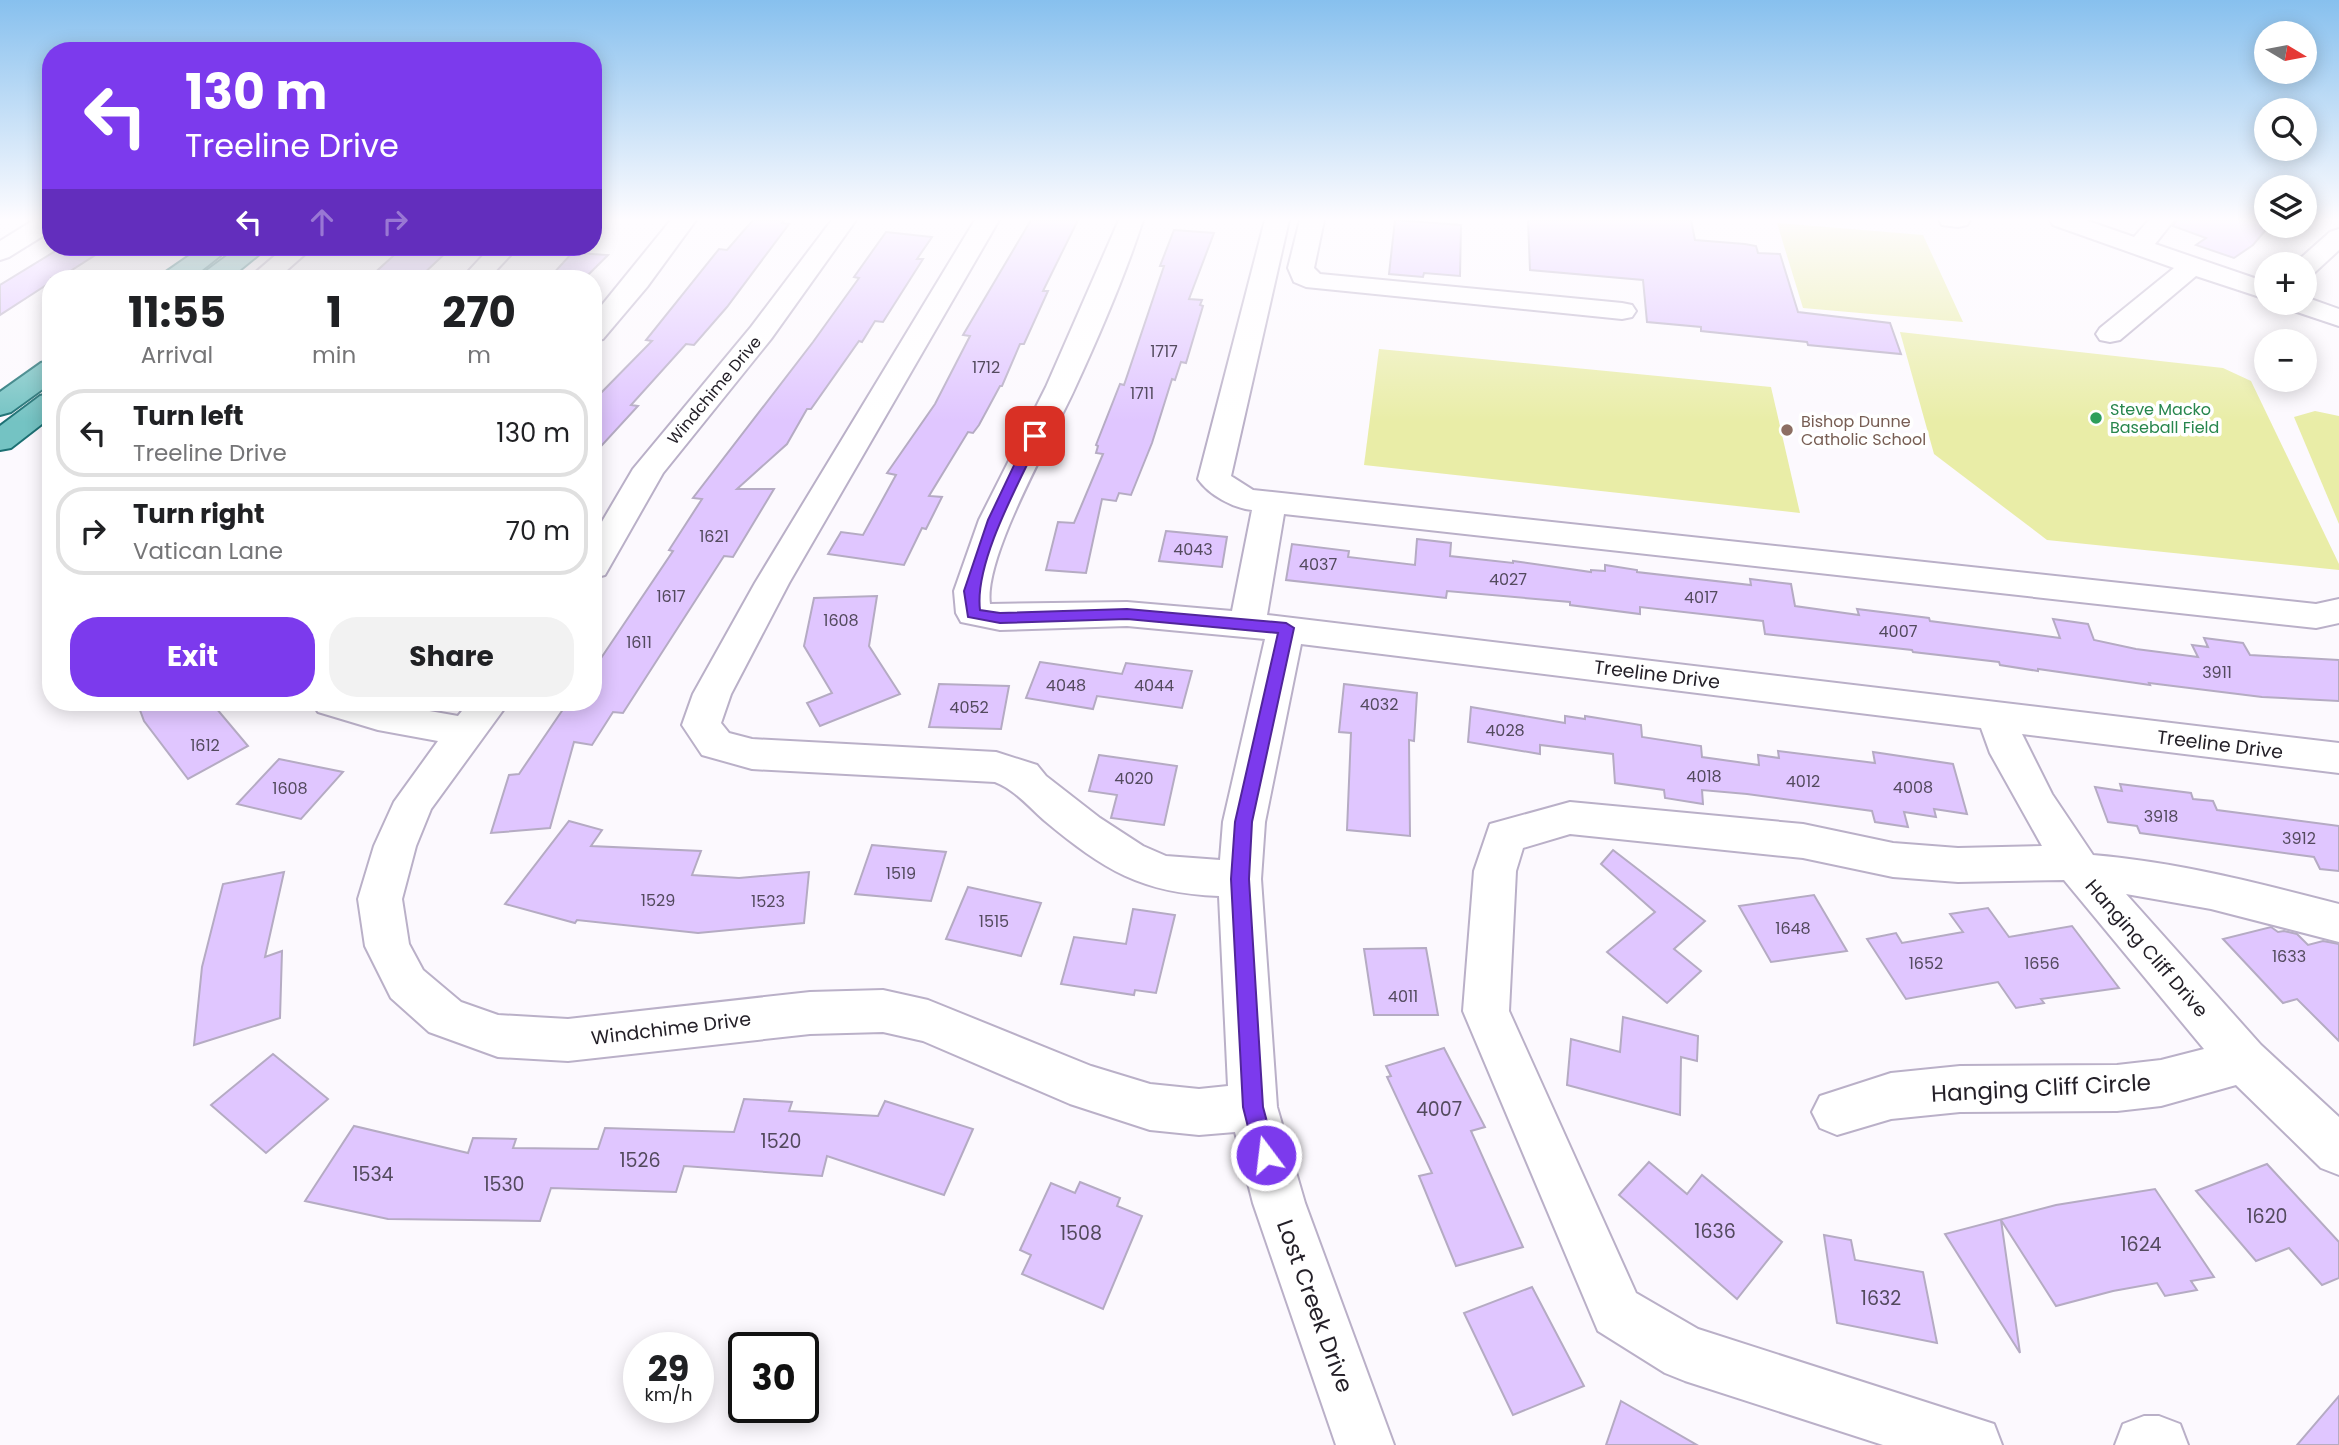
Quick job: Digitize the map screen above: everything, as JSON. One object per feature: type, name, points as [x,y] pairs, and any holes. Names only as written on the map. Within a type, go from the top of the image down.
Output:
[{"type":"main road","points":[[0,441],[13,414],[42,380]]},
{"type":"main road","points":[[13,414],[42,405]]},
{"type":"main road","points":[[0,448],[13,414]]},
{"type":"street","points":[[602,323],[632,287]]},
{"type":"street","name":"Windchime Drive","points":[[602,551],[649,469],[761,333],[794,287]]},
{"type":"street","points":[[947,287],[772,583],[712,694],[701,725],[716,745],[752,754],[996,767],[1023,776],[1032,787],[1111,849],[1145,867],[1174,873],[1240,879]]},
{"type":"street","name":"Treeline Drive","points":[[1103,287],[1061,387],[995,520],[971,591],[974,613],[1000,618],[1127,614],[1267,626],[2339,758]]},
{"type":"street","points":[[1261,287],[1214,479],[1245,499],[2316,616],[2339,611]]},
{"type":"street","points":[[1381,287],[1622,311]]},
{"type":"street","points":[[2110,334],[2166,287]]},
{"type":"street","points":[[2317,309],[2339,317]]},
{"type":"street","name":"Lost Creek Drive","points":[[1270,502],[1267,626],[1240,879],[1253,1107],[1279,1203],[1365,1445]]},
{"type":"street","points":[[361,711],[378,716],[479,717]]},
{"type":"street","name":"Hanging Cliff Drive","points":[[1995,716],[2010,753],[2032,795],[2078,867],[2244,1061],[2339,1151]]},
{"type":"street","name":"Windchime Drive","points":[[479,717],[414,802],[395,846],[380,899],[387,946],[402,975],[407,984],[445,1017],[498,1036],[568,1040],[810,1013],[883,1012],[928,1021],[951,1029],[1087,1088],[1150,1107],[1199,1112],[1253,1107]]},
{"type":"street","points":[[1973,1445],[1685,1353],[1617,1311],[1486,1011],[1495,871],[1505,836],[1570,818],[1803,841],[1893,860],[1958,865],[2078,867],[2137,875],[2234,895],[2339,923]]},
{"type":"street","name":"Hanging Cliff Circle","points":[[1837,1112],[1891,1096],[1960,1089],[2118,1088],[2161,1083],[2244,1061]]},
{"type":"street","points":[[2144,1445],[2160,1445]]},
{"type":"green space","points":[[1797,287],[1947,287],[1963,322],[1803,308]]},
{"type":"green space","name":"Steve Macko Baseball Field","points":[[1900,332],[2223,368],[2251,381],[2339,564],[2339,570],[2047,540],[1934,454]]},
{"type":"green space","points":[[1379,349],[1771,387],[1800,513],[1364,465]]},
{"type":"green space","points":[[2315,411],[2339,416],[2339,524],[2294,417]]},
{"type":"building","points":[[0,287],[42,287],[42,288],[0,315]]},
{"type":"building","points":[[688,287],[742,287],[694,345],[686,344],[631,405],[638,406],[602,445],[602,392],[652,341],[646,340]]},
{"type":"building","points":[[852,287],[905,287],[883,322],[875,321],[811,409],[807,409],[787,444],[737,489],[774,489],[733,557],[724,556],[623,713],[613,712],[592,745],[574,742],[550,828],[491,833],[509,775],[519,774],[562,711],[602,711],[602,657],[673,551],[669,550],[702,499],[693,498]]},
{"type":"building","points":[[991,287],[1045,287],[1043,291],[1048,291],[1024,344],[1020,344],[1002,386],[979,425],[973,433],[968,432],[929,496],[942,497],[926,529],[922,528],[904,565],[828,554],[841,532],[863,535],[896,475],[887,473],[935,404],[970,336],[963,335]]},
{"type":"building","points":[[1157,287],[1193,287],[1189,299],[1202,300],[1200,305],[1203,306],[1186,363],[1181,362],[1175,380],[1172,379],[1152,443],[1131,495],[1119,493],[1116,501],[1102,499],[1086,573],[1046,570],[1058,522],[1074,523],[1103,454],[1096,453],[1096,445],[1120,384],[1124,385]]},
{"type":"building","points":[[1644,287],[1790,287],[1798,312],[1890,323],[1901,354],[1808,345],[1807,342],[1701,331],[1701,327],[1647,322]]},
{"type":"building","points":[[1166,531],[1227,537],[1222,567],[1159,561]]},
{"type":"building","points":[[1417,539],[1451,543],[1450,556],[1513,561],[1591,572],[1605,571],[1605,565],[1637,572],[1751,585],[1750,579],[1791,584],[1795,606],[1859,615],[1857,609],[2060,638],[2053,619],[2088,624],[2094,640],[2136,649],[2198,657],[2192,645],[2208,647],[2204,638],[2243,643],[2250,655],[2339,660],[2339,701],[2262,697],[2149,683],[2150,685],[2038,671],[2000,665],[1999,662],[1912,650],[1765,634],[1763,621],[1640,607],[1640,614],[1570,605],[1570,602],[1447,591],[1446,598],[1286,580],[1292,544],[1349,551],[1348,557],[1415,565]]},
{"type":"building","points":[[877,596],[869,646],[900,694],[820,726],[807,703],[832,693],[804,646],[814,598]]},
{"type":"building","points":[[1040,662],[1122,674],[1126,663],[1192,671],[1182,708],[1097,696],[1093,709],[1026,698]]},
{"type":"building","points":[[939,684],[1009,686],[1001,729],[929,727]]},
{"type":"building","points":[[1344,684],[1417,693],[1414,741],[1409,740],[1410,836],[1347,830],[1351,733],[1339,732]]},
{"type":"building","points":[[1471,707],[1565,723],[1565,716],[1585,719],[1585,716],[1641,725],[1642,737],[1701,746],[1702,757],[1759,765],[1758,755],[1779,758],[1778,751],[1875,763],[1873,752],[1953,764],[1967,814],[1934,809],[1936,817],[1904,812],[1908,827],[1875,822],[1872,811],[1747,794],[1702,790],[1703,804],[1665,798],[1664,790],[1615,783],[1613,754],[1540,745],[1540,754],[1468,742]]},
{"type":"building","points":[[140,711],[219,711],[248,746],[188,779],[144,721]]},
{"type":"building","points":[[1099,755],[1177,766],[1164,825],[1111,818],[1117,795],[1089,791]]},
{"type":"building","points":[[279,759],[343,772],[301,819],[237,804]]},
{"type":"building","points":[[2120,784],[2191,793],[2193,799],[2213,801],[2217,810],[2339,826],[2339,871],[2320,869],[2314,857],[2140,833],[2137,826],[2108,822],[2095,787],[2122,791]]},
{"type":"building","points":[[569,821],[602,830],[591,846],[701,851],[692,875],[739,878],[809,872],[804,923],[698,933],[577,920],[575,923],[505,904]]},
{"type":"building","points":[[872,845],[946,852],[931,901],[855,894]]},
{"type":"building","points":[[1613,850],[1705,921],[1674,949],[1701,971],[1667,1003],[1607,952],[1655,912],[1601,864]]},
{"type":"building","points":[[284,872],[265,957],[282,951],[280,1018],[194,1045],[202,967],[223,884]]},
{"type":"building","points":[[968,887],[1041,903],[1021,956],[946,939]]},
{"type":"building","points":[[1814,895],[1847,951],[1771,962],[1739,906]]},
{"type":"building","points":[[1988,908],[2009,937],[2072,926],[2119,988],[2041,999],[2044,1003],[2016,1008],[1998,982],[1906,999],[1867,939],[1896,933],[1902,943],[1963,932],[1950,914]]},
{"type":"building","points":[[1133,909],[1175,915],[1156,993],[1135,990],[1134,995],[1061,984],[1074,937],[1126,944]]},
{"type":"building","points":[[2271,927],[2278,932],[2297,934],[2308,945],[2323,941],[2339,944],[2339,1041],[2297,999],[2283,1003],[2223,939]]},
{"type":"building","points":[[1426,948],[1438,1015],[1374,1015],[1364,949]]},
{"type":"building","points":[[1623,1017],[1698,1036],[1697,1061],[1681,1057],[1680,1115],[1567,1085],[1571,1039],[1620,1052]]},
{"type":"building","points":[[1444,1048],[1485,1127],[1471,1131],[1523,1247],[1456,1266],[1419,1176],[1432,1173],[1387,1077],[1391,1076],[1386,1066]]},
{"type":"building","points":[[273,1054],[328,1099],[266,1153],[211,1105]]},
{"type":"building","points":[[744,1099],[792,1102],[789,1111],[878,1116],[885,1101],[973,1129],[944,1195],[827,1156],[822,1176],[684,1166],[676,1192],[551,1188],[540,1221],[388,1219],[305,1201],[354,1126],[468,1153],[473,1138],[516,1139],[513,1148],[598,1149],[605,1128],[734,1132]]},
{"type":"building","points":[[1649,1162],[1687,1194],[1702,1175],[1782,1242],[1737,1299],[1619,1195]]},
{"type":"building","points":[[2267,1164],[2339,1242],[2339,1278],[2322,1285],[2289,1248],[2256,1261],[2196,1191]]},
{"type":"building","points":[[1080,1182],[1120,1198],[1117,1206],[1142,1216],[1103,1309],[1022,1274],[1031,1255],[1020,1250],[1051,1183],[1075,1193]]},
{"type":"building","points":[[2155,1189],[2214,1277],[2191,1281],[2197,1290],[2165,1296],[2157,1283],[2056,1306],[2001,1220],[2020,1353],[1945,1234],[2056,1205]]},
{"type":"building","points":[[1824,1235],[1851,1240],[1855,1260],[1923,1272],[1937,1343],[1837,1323]]},
{"type":"building","points":[[1532,1287],[1584,1386],[1513,1415],[1464,1313]]},
{"type":"building","points":[[2339,1396],[2339,1445],[2297,1445]]},
{"type":"building","points":[[1621,1401],[1697,1445],[1606,1445]]},
{"type":"place","name":"Steve Macko Baseball Field","points":[[2096,418]]},
{"type":"place","name":"Bishop Dunne Catholic School","points":[[1787,430]]},
{"type":"route","points":[[1035,436],[995,520],[971,591],[974,613],[1000,618],[1127,614],[1286,628],[1244,822],[1240,879],[1245,1004],[1253,1107],[1266,1155]]}]
